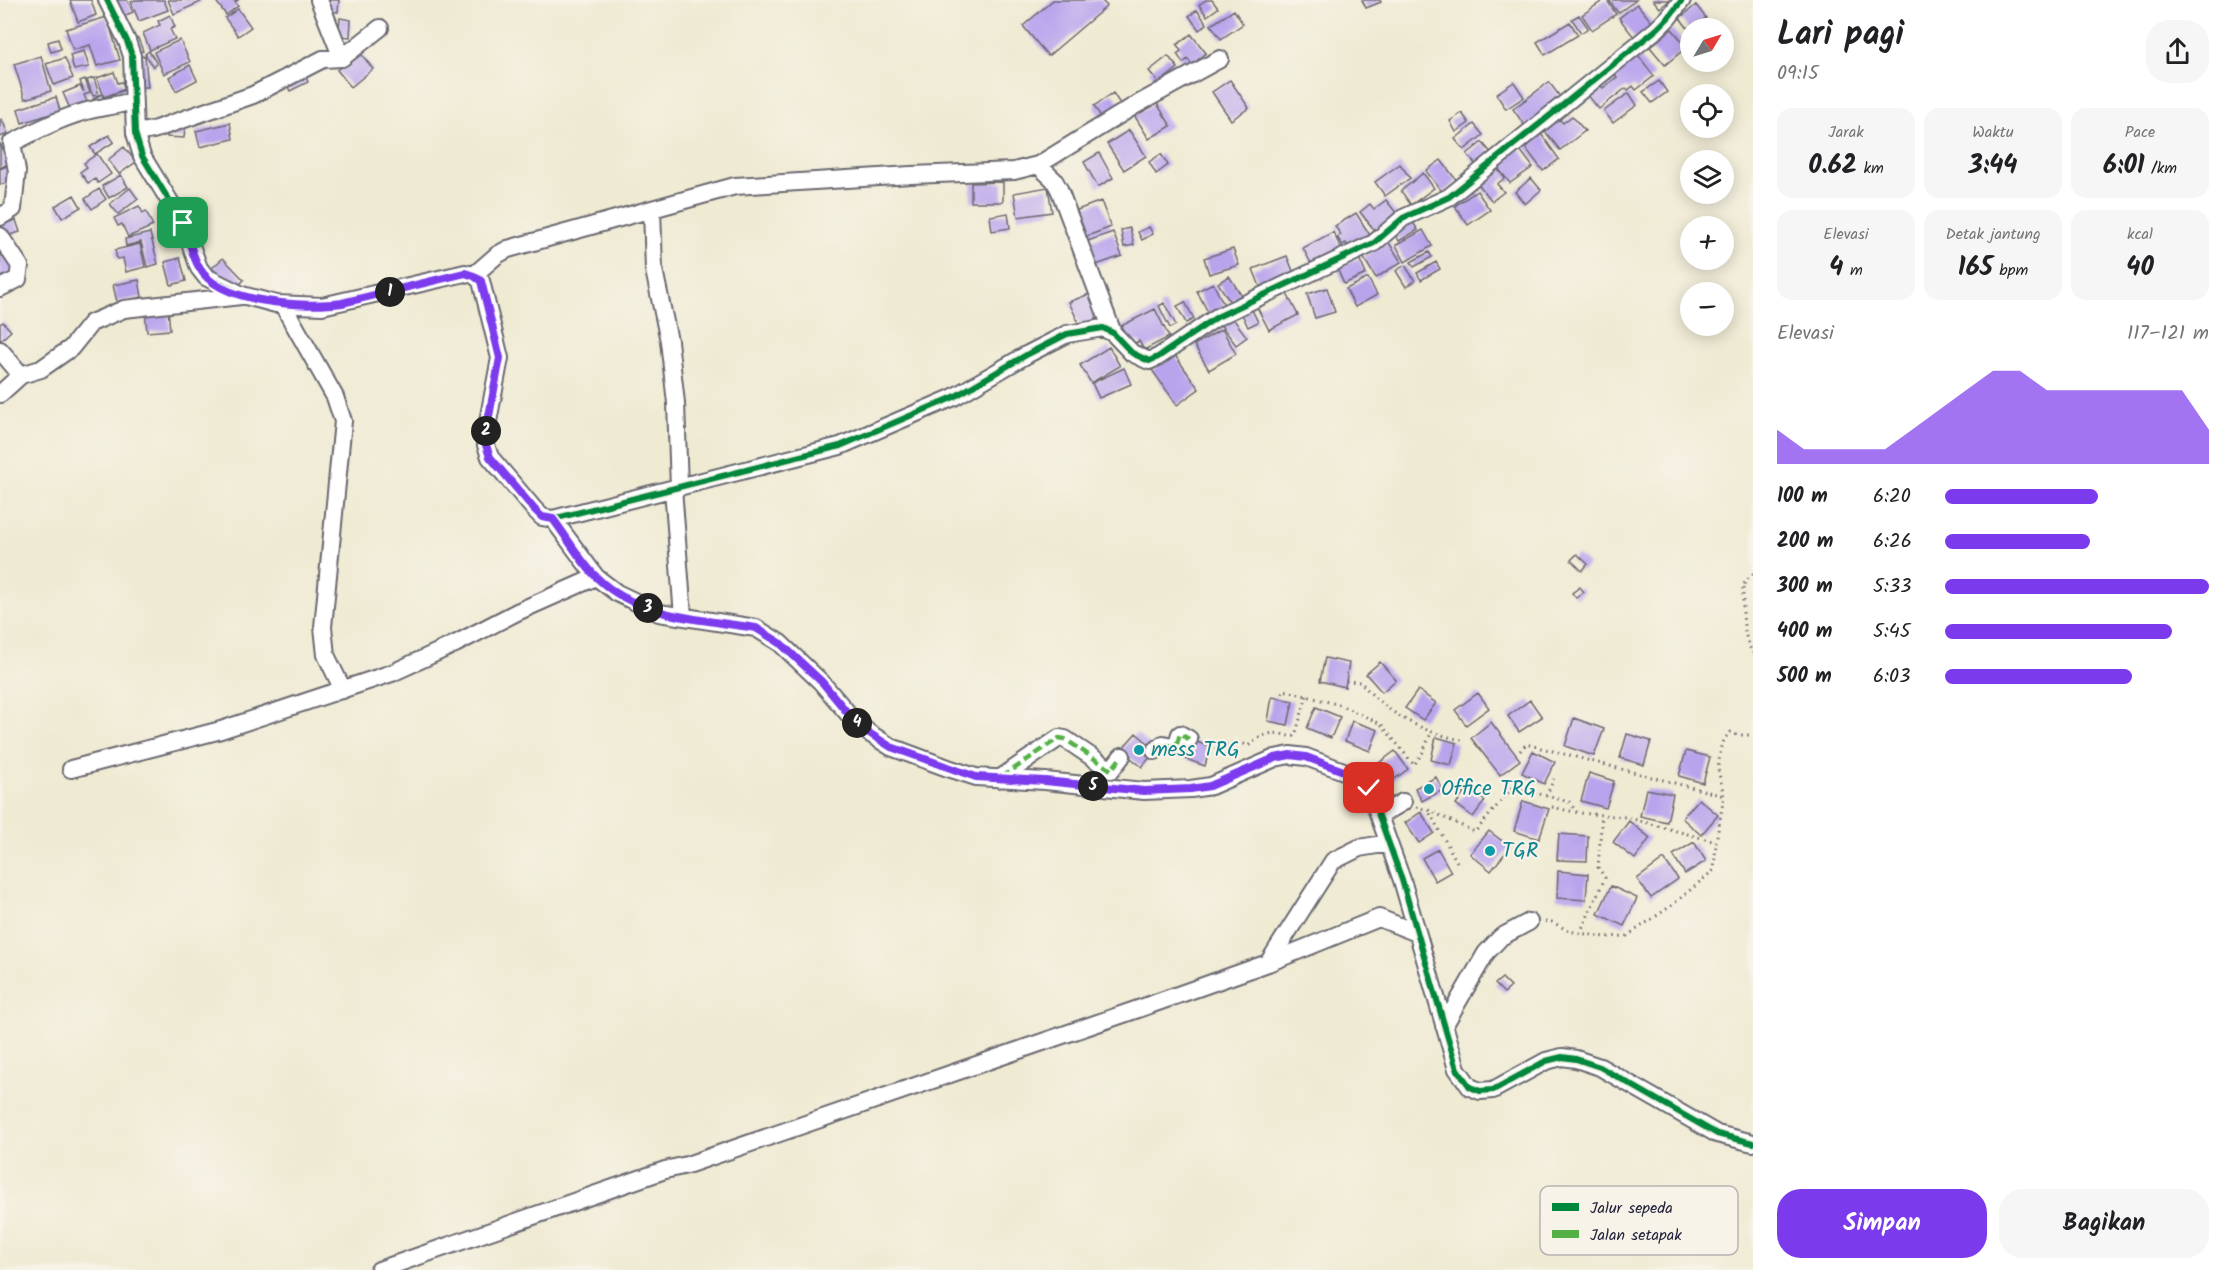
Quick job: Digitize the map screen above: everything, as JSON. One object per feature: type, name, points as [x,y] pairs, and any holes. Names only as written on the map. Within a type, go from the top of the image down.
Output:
[{"type":"street","points":[[107,0],[128,41],[132,56],[135,133],[142,156],[183,223],[199,268],[206,277],[242,295],[283,305],[322,306],[465,273],[474,276],[481,281],[500,358],[486,432],[486,445],[490,457],[534,509],[542,517],[553,519],[840,446],[954,397],[1067,334],[1103,328],[1113,333],[1132,353],[1149,361],[1158,357],[1217,317],[1374,243],[1403,218],[1449,197],[1657,28],[1682,0]]},
{"type":"street","points":[[319,0],[342,58]]},
{"type":"street","points":[[135,133],[153,130],[253,95],[323,59],[342,58],[380,28]]},
{"type":"street","points":[[474,276],[497,255],[508,249],[746,184],[1014,171],[1038,165],[1134,106],[1220,59]]},
{"type":"street","points":[[0,217],[13,209],[17,171],[12,143],[45,126],[94,109],[116,106],[132,100]]},
{"type":"street","points":[[1038,165],[1054,180],[1059,189],[1113,333]]},
{"type":"street","points":[[652,209],[654,270],[669,341],[676,403],[676,488],[682,616]]},
{"type":"street","points":[[0,236],[20,266],[18,279],[0,288]]},
{"type":"street","points":[[0,394],[21,375],[41,369],[71,348],[91,323],[124,309],[242,295]]},
{"type":"street","points":[[283,305],[335,397],[343,421],[323,627],[326,655],[343,690]]},
{"type":"street","points":[[0,350],[21,375]]},
{"type":"street","points":[[553,519],[596,577],[617,593],[658,613],[756,628],[780,643],[822,682],[851,717],[869,733],[891,747],[976,777],[1144,791],[1191,789],[1210,786],[1275,758],[1290,755],[1306,757],[1357,776],[1369,788],[1389,843],[1402,880],[1456,1069],[1470,1087],[1493,1090],[1546,1061],[1562,1057],[1576,1059],[1600,1067],[1717,1134],[1753,1143]]},
{"type":"street","points":[[71,769],[221,730],[392,673],[517,612],[596,577]]},
{"type":"street","points":[[1155,751],[1163,744],[1176,747],[1180,734],[1189,739]]},
{"type":"street","points":[[999,779],[1059,738],[1065,739],[1111,770],[1122,756]]},
{"type":"street","points":[[1379,816],[1403,802]]},
{"type":"street","points":[[1268,963],[1333,861],[1359,848],[1389,843]]},
{"type":"street","points":[[379,1270],[665,1170],[687,1165],[938,1079],[1268,963],[1379,918],[1417,933]]},
{"type":"street","points":[[1444,1026],[1486,953],[1501,937],[1528,922]]},
{"type":"path","points":[[1753,574],[1743,585],[1743,609],[1747,643],[1753,653]]},
{"type":"path","points":[[1346,681],[1361,682],[1372,697],[1409,722],[1431,733],[1462,740]]},
{"type":"path","points":[[1280,699],[1284,690],[1307,695],[1340,705],[1380,724],[1414,765],[1431,733]]},
{"type":"path","points":[[1215,750],[1230,743],[1242,742],[1248,746],[1264,734],[1295,736],[1307,695]]},
{"type":"path","points":[[1528,922],[1552,922],[1569,931],[1606,937],[1627,936],[1671,906],[1714,870],[1724,796],[1718,769],[1721,747],[1725,738],[1731,732],[1737,735],[1753,735]]},
{"type":"path","points":[[1520,751],[1526,744],[1724,796]]},
{"type":"path","points":[[1546,796],[1554,779]]},
{"type":"path","points":[[1456,862],[1428,810],[1475,832],[1513,787],[1569,802],[1579,813]]},
{"type":"path","points":[[1552,807],[1579,813],[1626,817],[1716,842]]},
{"type":"path","points":[[1580,933],[1605,878],[1598,867],[1602,815]]},
{"type":"building","points":[[70,0],[91,0],[96,15],[78,22]]},
{"type":"building","points":[[114,0],[127,0],[133,12],[121,17]]},
{"type":"building","points":[[164,0],[168,10],[139,21],[131,2]]},
{"type":"building","points":[[168,0],[200,0],[201,2],[174,14]]},
{"type":"building","points":[[215,0],[238,0],[235,2],[238,6],[226,15]]},
{"type":"building","points":[[328,0],[339,0],[338,12],[327,11]]},
{"type":"building","points":[[1053,0],[1101,0],[1107,6],[1048,56],[1023,26]]},
{"type":"building","points":[[1206,0],[1212,0],[1218,8],[1207,16],[1199,5]]},
{"type":"building","points":[[1362,0],[1380,0],[1381,2],[1366,8]]},
{"type":"building","points":[[1607,0],[1616,14],[1592,30],[1582,15]]},
{"type":"building","points":[[1609,0],[1636,0],[1618,13]]},
{"type":"building","points":[[1653,0],[1670,0],[1660,8]]},
{"type":"building","points":[[1637,4],[1655,26],[1637,41],[1619,18]]},
{"type":"building","points":[[1696,5],[1706,18],[1680,18]]},
{"type":"building","points":[[238,9],[251,27],[238,36],[225,18]]},
{"type":"building","points":[[1197,10],[1207,24],[1199,30],[1189,16]]},
{"type":"building","points":[[1234,10],[1243,24],[1221,39],[1211,25]]},
{"type":"building","points":[[170,15],[175,27],[170,29],[175,39],[150,50],[143,33],[160,25],[158,21]]},
{"type":"building","points":[[1579,15],[1588,28],[1581,33],[1572,19]]},
{"type":"building","points":[[107,17],[120,60],[97,66],[90,45],[73,50],[66,29]]},
{"type":"building","points":[[340,18],[351,20],[350,37],[338,36]]},
{"type":"building","points":[[1570,22],[1578,35],[1545,55],[1537,42]]},
{"type":"building","points":[[1672,29],[1680,39],[1680,53],[1665,65],[1650,47]]},
{"type":"building","points":[[1191,34],[1206,53],[1192,65],[1188,59],[1183,63],[1177,54],[1181,51],[1177,45]]},
{"type":"building","points":[[138,38],[143,51],[134,54],[130,42]]},
{"type":"building","points":[[58,39],[61,49],[51,52],[48,42]]},
{"type":"building","points":[[180,40],[190,62],[164,74],[154,52]]},
{"type":"building","points":[[84,51],[89,67],[74,70],[70,55]]},
{"type":"building","points":[[149,51],[157,64],[153,67],[145,54]]},
{"type":"building","points":[[359,51],[373,69],[351,87],[337,70]]},
{"type":"building","points":[[1638,55],[1654,76],[1636,90],[1633,86],[1628,90],[1626,88],[1599,109],[1586,93],[1599,83],[1603,88],[1617,77],[1614,73]]},
{"type":"building","points":[[41,56],[51,91],[25,99],[14,64]]},
{"type":"building","points":[[145,56],[148,87],[138,87],[135,57]]},
{"type":"building","points":[[1168,56],[1178,68],[1159,83],[1149,71]]},
{"type":"building","points":[[65,58],[73,78],[54,85],[46,64]]},
{"type":"building","points":[[190,65],[197,80],[176,91],[169,77]]},
{"type":"building","points":[[114,72],[118,83],[122,82],[125,89],[104,97],[97,78]]},
{"type":"building","points":[[304,74],[308,82],[290,91],[286,83]]},
{"type":"building","points":[[94,78],[99,95],[93,96],[87,80]]},
{"type":"building","points":[[85,79],[90,93],[84,95],[89,106],[72,113],[63,93],[80,86],[84,92],[80,81]]},
{"type":"building","points":[[1230,80],[1249,108],[1231,120],[1212,92]]},
{"type":"building","points":[[1659,81],[1667,92],[1652,103],[1643,92]]},
{"type":"building","points":[[1514,82],[1524,97],[1506,109],[1496,94]]},
{"type":"building","points":[[1549,82],[1564,102],[1527,129],[1513,109]]},
{"type":"building","points":[[125,90],[128,98],[114,103],[111,95]]},
{"type":"building","points":[[1113,93],[1122,107],[1103,120],[1094,106]]},
{"type":"building","points":[[1629,93],[1637,105],[1613,123],[1604,111]]},
{"type":"building","points":[[102,94],[104,100],[96,104],[93,99]]},
{"type":"building","points":[[56,97],[60,111],[22,123],[18,109]]},
{"type":"building","points":[[1156,102],[1171,126],[1149,139],[1134,115]]},
{"type":"building","points":[[1462,113],[1469,123],[1456,132],[1450,121]]},
{"type":"building","points":[[1572,116],[1585,131],[1560,150],[1543,129],[1558,118],[1563,123]]},
{"type":"building","points":[[2,119],[8,134],[0,137],[0,120]]},
{"type":"building","points":[[230,123],[233,139],[200,147],[196,131]]},
{"type":"building","points":[[1474,124],[1483,135],[1464,150],[1455,139]]},
{"type":"building","points":[[167,127],[185,128],[184,138],[167,137]]},
{"type":"building","points":[[1129,130],[1146,156],[1124,170],[1107,144]]},
{"type":"building","points":[[1539,131],[1559,159],[1543,171],[1522,143]]},
{"type":"building","points":[[109,135],[114,142],[95,154],[90,147]]},
{"type":"building","points":[[1482,142],[1492,154],[1477,166],[1467,154]]},
{"type":"building","points":[[0,143],[8,164],[0,168]]},
{"type":"building","points":[[1517,146],[1533,167],[1510,183],[1497,167]]},
{"type":"building","points":[[124,147],[136,162],[119,174],[108,160]]},
{"type":"building","points":[[1099,153],[1113,178],[1098,187],[1084,162]]},
{"type":"building","points":[[97,154],[111,174],[98,183],[95,179],[88,183],[80,172],[87,167],[84,163]]},
{"type":"building","points":[[1161,154],[1168,165],[1156,174],[1149,162]]},
{"type":"building","points":[[1441,160],[1457,181],[1443,193],[1426,171]]},
{"type":"building","points":[[1400,164],[1410,178],[1385,196],[1375,182]]},
{"type":"building","points":[[9,165],[14,179],[0,185],[0,169]]},
{"type":"building","points":[[1494,165],[1505,178],[1497,184],[1504,192],[1492,201],[1475,180]]},
{"type":"building","points":[[1423,173],[1434,188],[1411,205],[1401,191]]},
{"type":"building","points":[[121,175],[128,187],[109,198],[102,186]]},
{"type":"building","points":[[1531,178],[1541,190],[1525,204],[1515,192]]},
{"type":"building","points":[[1003,182],[1003,202],[971,202],[971,183]]},
{"type":"building","points":[[1048,187],[1052,212],[1018,217],[1014,193]]},
{"type":"building","points":[[130,188],[138,199],[118,214],[110,204]]},
{"type":"building","points":[[99,189],[106,199],[92,209],[85,199]]},
{"type":"building","points":[[1477,191],[1490,210],[1468,225],[1455,206]]},
{"type":"building","points":[[74,195],[81,207],[62,218],[55,206]]},
{"type":"building","points":[[1386,200],[1397,214],[1379,236],[1360,212],[1370,204],[1374,209]]},
{"type":"building","points":[[1101,201],[1111,227],[1082,238],[1072,212]]},
{"type":"building","points":[[139,206],[143,213],[146,211],[153,226],[128,237],[122,224],[118,226],[114,218]]},
{"type":"building","points":[[1008,213],[1010,228],[992,231],[990,216]]},
{"type":"building","points":[[1356,213],[1371,237],[1350,250],[1346,243],[1342,245],[1337,237],[1341,235],[1335,226]]},
{"type":"building","points":[[1410,218],[1418,230],[1399,241],[1392,228]]},
{"type":"building","points":[[16,220],[20,232],[3,237],[0,225]]},
{"type":"building","points":[[1149,227],[1153,234],[1142,240],[1138,232]]},
{"type":"building","points":[[1130,228],[1134,245],[1124,247],[1121,230]]},
{"type":"building","points":[[1423,230],[1432,246],[1405,262],[1396,245]]},
{"type":"building","points":[[1113,232],[1122,256],[1093,266],[1085,242]]},
{"type":"building","points":[[1333,232],[1342,250],[1312,265],[1303,248]]},
{"type":"building","points":[[150,233],[158,264],[147,267],[141,242],[126,246],[125,239]]},
{"type":"building","points":[[1388,241],[1401,262],[1376,278],[1363,257]]},
{"type":"building","points":[[140,244],[145,267],[126,272],[123,258],[117,259],[115,250]]},
{"type":"building","points":[[1233,249],[1239,265],[1209,274],[1204,258]]},
{"type":"building","points":[[4,250],[17,267],[0,280],[0,253]]},
{"type":"building","points":[[1429,252],[1432,257],[1414,267],[1411,262]]},
{"type":"building","points":[[1287,256],[1295,276],[1261,289],[1253,269]]},
{"type":"building","points":[[180,258],[186,281],[171,285],[165,262]]},
{"type":"building","points":[[223,258],[244,280],[233,291],[212,268]]},
{"type":"building","points":[[1359,258],[1366,274],[1344,284],[1337,268]]},
{"type":"building","points":[[1436,262],[1440,269],[1421,280],[1417,273]]},
{"type":"building","points":[[1405,265],[1415,281],[1406,287],[1396,271]]},
{"type":"building","points":[[1229,276],[1241,295],[1230,302],[1218,283]]},
{"type":"building","points":[[1368,278],[1377,295],[1355,307],[1346,289]]},
{"type":"building","points":[[139,280],[142,297],[117,302],[113,285]]},
{"type":"building","points":[[1213,283],[1226,309],[1210,316],[1197,291]]},
{"type":"building","points":[[1327,288],[1335,312],[1315,318],[1307,294]]},
{"type":"building","points":[[1286,292],[1298,315],[1269,330],[1257,307]]},
{"type":"building","points":[[1092,293],[1102,316],[1080,326],[1069,302]]},
{"type":"building","points":[[1185,302],[1194,319],[1186,323],[1177,306]]},
{"type":"building","points":[[1164,303],[1176,325],[1170,328],[1159,306]]},
{"type":"building","points":[[168,308],[170,330],[147,332],[145,310]]},
{"type":"building","points":[[1251,308],[1258,322],[1248,327],[1241,312]]},
{"type":"building","points":[[1155,309],[1169,337],[1144,350],[1139,341],[1131,345],[1121,326]]},
{"type":"building","points":[[1231,316],[1247,337],[1236,345],[1220,324]]},
{"type":"building","points":[[3,322],[11,331],[0,341],[0,324]]},
{"type":"building","points":[[1222,329],[1236,354],[1209,370],[1194,345]]},
{"type":"building","points":[[1109,347],[1120,366],[1091,383],[1080,365]]},
{"type":"building","points":[[1174,354],[1199,389],[1177,405],[1152,370]]},
{"type":"building","points":[[1124,368],[1131,384],[1099,398],[1092,383]]},
{"type":"building","points":[[1577,554],[1588,564],[1582,571],[1571,560]]},
{"type":"building","points":[[1580,587],[1584,592],[1576,598],[1572,593]]},
{"type":"building","points":[[1325,658],[1349,663],[1345,687],[1320,681]]},
{"type":"building","points":[[1380,662],[1396,680],[1382,692],[1366,674]]},
{"type":"building","points":[[1418,690],[1436,703],[1423,720],[1405,708]]},
{"type":"building","points":[[1478,693],[1489,708],[1466,725],[1455,710]]},
{"type":"building","points":[[1272,697],[1293,701],[1288,725],[1268,721]]},
{"type":"building","points":[[1530,700],[1542,717],[1519,732],[1508,716]]},
{"type":"building","points":[[1316,707],[1340,717],[1331,738],[1307,728]]},
{"type":"building","points":[[1574,718],[1604,729],[1594,756],[1565,746]]},
{"type":"building","points":[[1352,721],[1378,730],[1370,751],[1345,741]]},
{"type":"building","points":[[1491,722],[1520,760],[1500,775],[1471,738]]},
{"type":"building","name":"mess TRG","points":[[1136,733],[1156,750],[1142,767],[1121,750]]},
{"type":"building","points":[[1627,734],[1651,741],[1644,765],[1620,758]]},
{"type":"building","points":[[1436,737],[1457,743],[1451,765],[1431,760]]},
{"type":"building","name":"mess TRG","points":[[1189,739],[1210,747],[1205,766],[1183,758]]},
{"type":"building","points":[[1395,751],[1408,769],[1392,781],[1379,763]]},
{"type":"building","points":[[1533,751],[1555,762],[1544,784],[1522,773]]},
{"type":"building","points":[[1686,751],[1710,757],[1703,783],[1679,776]]},
{"type":"building","points":[[1589,773],[1614,781],[1606,808],[1581,801]]},
{"type":"building","name":"Office TRG","points":[[1436,777],[1443,790],[1422,801],[1415,788]]},
{"type":"building","name":"TGR","points":[[1468,788],[1485,801],[1473,817],[1456,804]]},
{"type":"building","points":[[1646,789],[1673,794],[1667,822],[1640,816]]},
{"type":"building","points":[[1699,799],[1718,815],[1701,835],[1682,818]]},
{"type":"building","points":[[1523,801],[1549,809],[1539,839],[1514,831]]},
{"type":"building","points":[[1421,812],[1434,833],[1419,843],[1405,823]]},
{"type":"building","points":[[1629,821],[1650,838],[1635,859],[1613,842]]},
{"type":"building","name":"TGR","points":[[1489,831],[1510,847],[1491,871],[1470,854]]},
{"type":"building","points":[[1559,834],[1588,836],[1587,861],[1557,860]]},
{"type":"building","points":[[1694,842],[1706,861],[1685,874],[1673,855]]},
{"type":"building","points":[[1438,849],[1451,872],[1435,881],[1422,858]]},
{"type":"building","points":[[1664,859],[1678,879],[1651,898],[1637,879]]},
{"type":"building","points":[[1558,871],[1588,874],[1586,900],[1557,898]]},
{"type":"building","points":[[1611,886],[1637,898],[1624,926],[1598,914]]},
{"type":"building","points":[[1502,978],[1511,987],[1504,993],[1495,984]]},
{"type":"marked path","points":[[1155,751],[1163,744],[1176,747],[1180,734],[1189,739]]},
{"type":"marked path","points":[[1002,777],[1059,738],[1065,739],[1111,770],[1122,756]]},
{"type":"cycle path","points":[[107,0],[132,56],[135,133],[142,156],[183,223],[199,268],[206,277],[242,295],[276,304],[322,306],[465,273],[474,275],[481,281],[500,358],[486,432],[486,445],[490,457],[534,509],[542,517],[553,519],[840,446],[954,397],[1067,334],[1103,328],[1113,333],[1132,353],[1149,361],[1158,357],[1217,317],[1374,243],[1403,218],[1449,197],[1657,29],[1682,0]]},
{"type":"cycle path","points":[[553,519],[596,577],[617,593],[659,613],[756,628],[780,643],[869,733],[891,747],[976,777],[1144,791],[1191,789],[1211,786],[1275,758],[1290,755],[1306,757],[1357,776],[1369,788],[1402,880],[1457,1069],[1470,1087],[1480,1091],[1493,1090],[1546,1061],[1562,1057],[1576,1059],[1600,1067],[1717,1134],[1753,1143]]},
{"type":"place","name":"mess TRG","points":[[1139,750]]},
{"type":"place","name":"Office TRG","points":[[1429,789]]},
{"type":"place","name":"TGR","points":[[1490,851]]},
{"type":"route","points":[[183,223],[199,268],[206,277],[242,295],[276,304],[322,306],[342,303],[465,273],[481,281],[500,358],[486,432],[486,445],[490,457],[534,509],[542,517],[553,519],[596,577],[617,593],[658,613],[756,628],[769,635],[822,682],[851,717],[869,733],[891,747],[976,777],[1144,791],[1210,786],[1275,758],[1290,755],[1306,757],[1357,776],[1369,788]]}]
